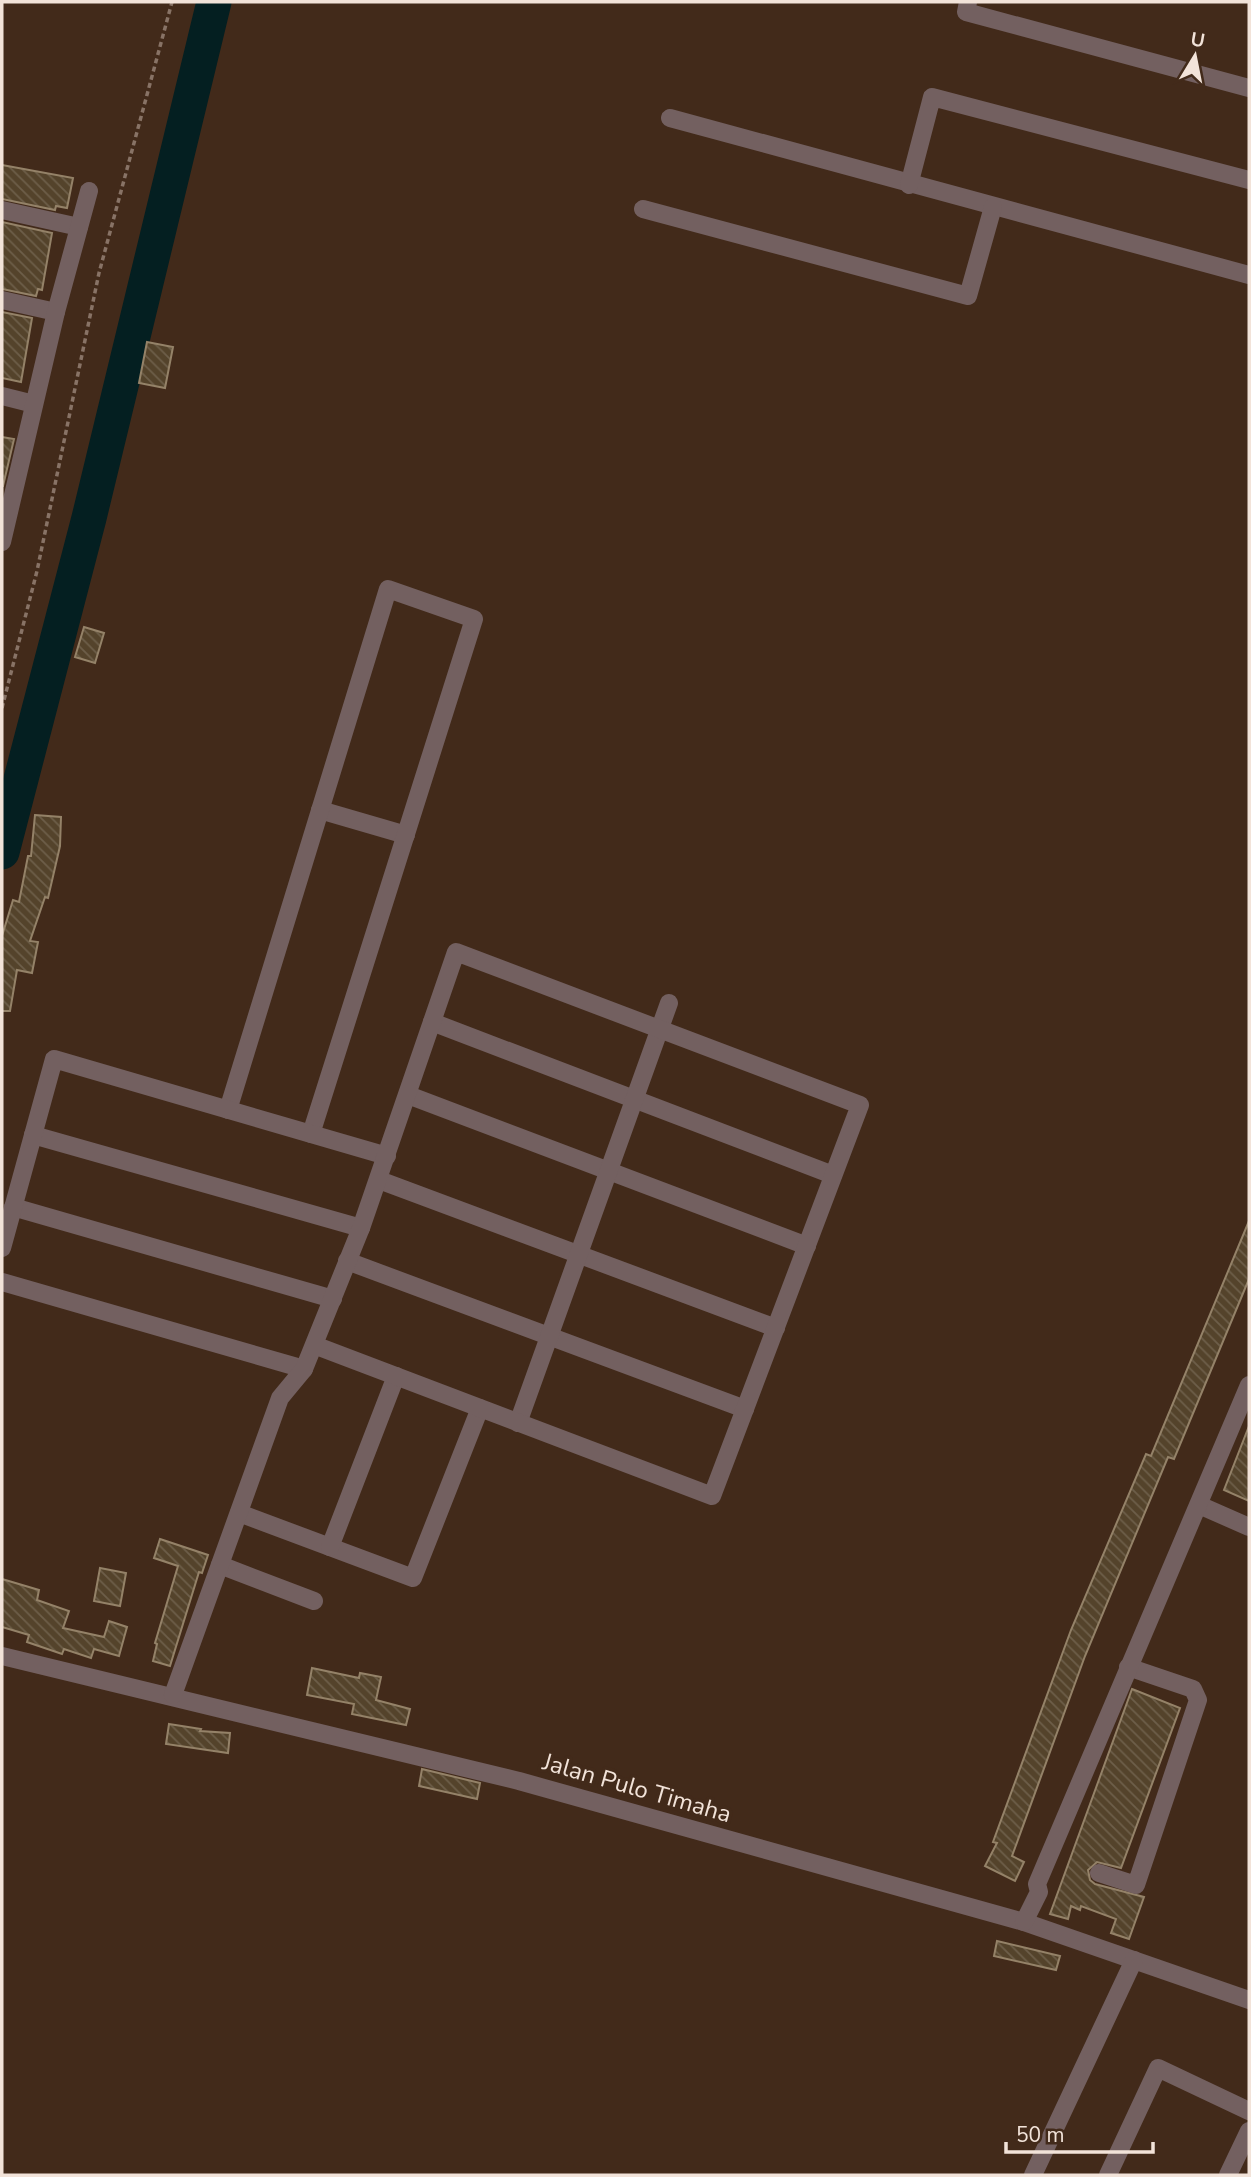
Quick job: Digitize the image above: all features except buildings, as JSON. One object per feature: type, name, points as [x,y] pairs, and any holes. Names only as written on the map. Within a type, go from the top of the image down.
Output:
[{"type":"street","points":[[968,2],[965,12],[1249,88]]},
{"type":"street","points":[[909,185],[932,97],[1249,180]]},
{"type":"street","points":[[670,118],[909,185],[1249,275]]},
{"type":"street","points":[[2,542],[8,489],[34,404],[89,191]]},
{"type":"street","points":[[643,209],[968,296],[993,207]]},
{"type":"street","points":[[2,210],[79,227]]},
{"type":"street","points":[[2,300],[56,312]]},
{"type":"street","points":[[2,396],[34,404]]},
{"type":"street","points":[[228,1110],[388,589],[474,619],[311,1134]]},
{"type":"street","points":[[320,810],[406,835]]},
{"type":"street","points":[[173,1695],[280,1398],[304,1369],[379,1180],[456,952],[860,1105],[712,1496],[314,1345]]},
{"type":"street","points":[[519,1423],[669,1003]]},
{"type":"street","points":[[432,1023],[833,1175]]},
{"type":"street","points":[[2,1248],[54,1059],[387,1157]]},
{"type":"street","points":[[408,1095],[807,1245]]},
{"type":"street","points":[[33,1135],[360,1228]]},
{"type":"street","points":[[379,1180],[776,1328]]},
{"type":"street","points":[[13,1207],[332,1299]]},
{"type":"street","points":[[347,1261],[745,1409]]},
{"type":"street","points":[[2,1282],[304,1369]]},
{"type":"street","points":[[330,1547],[396,1376]]},
{"type":"street","points":[[1019,1921],[1039,1892],[1037,1884],[1249,1385]]},
{"type":"street","points":[[239,1513],[413,1578],[480,1408]]},
{"type":"street","points":[[1199,1505],[1249,1527]]},
{"type":"street","points":[[220,1565],[314,1601]]},
{"type":"street","name":"Jalan Pulo Timaha","points":[[2,1656],[173,1695],[519,1781],[1019,1921],[1249,2000]]},
{"type":"street","points":[[1100,1873],[1136,1885],[1198,1700],[1193,1689],[1128,1667]]},
{"type":"street","points":[[1033,2175],[1134,1960]]},
{"type":"street","points":[[1108,2175],[1158,2068],[1249,2111]]},
{"type":"street","points":[[1228,2175],[1249,2130]]},
{"type":"path","points":[[2,708],[37,570],[99,273],[172,2]]},
{"type":"waterway","points":[[2,852],[89,518],[214,2]]}]
